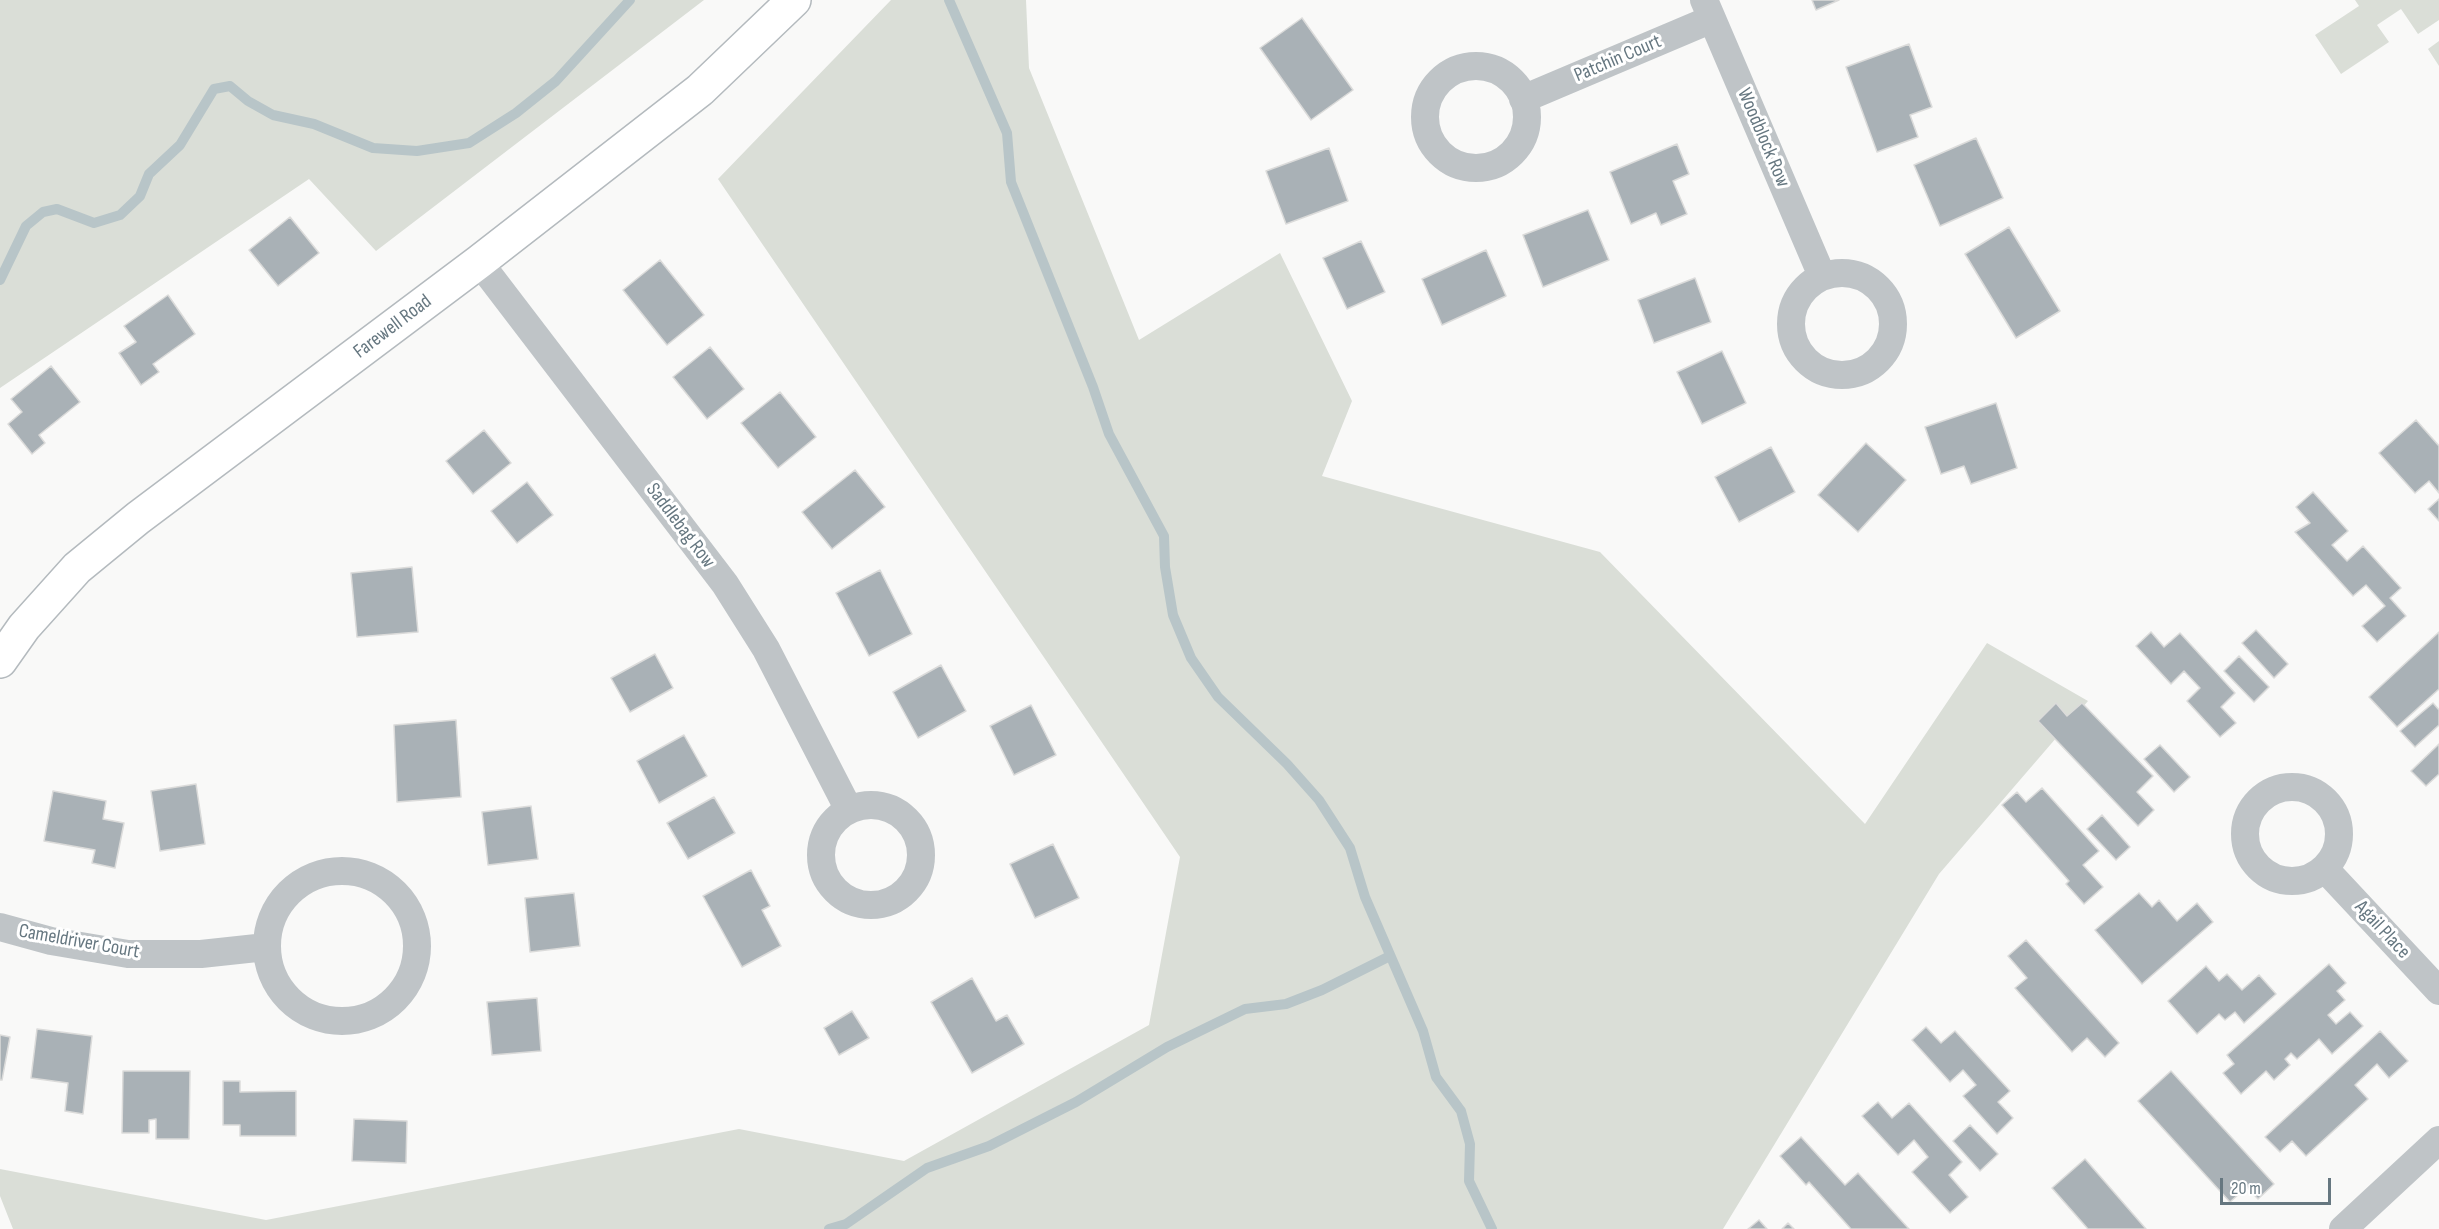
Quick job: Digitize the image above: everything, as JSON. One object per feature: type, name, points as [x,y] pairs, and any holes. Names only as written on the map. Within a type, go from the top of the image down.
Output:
[{"type":"street","name":"Farewell Road","points":[[0,661],[24,627],[77,568],[138,518],[478,262],[700,90],[794,0]]},
{"type":"street","name":"Patchin Court","points":[[1523,99],[1708,10]]},
{"type":"street","name":"Woodblock Row","points":[[1708,10],[1822,276]]},
{"type":"street","name":"Saddlebag Row","points":[[478,262],[725,584],[766,649],[849,810]]},
{"type":"street","name":"Agail Place","points":[[2325,868],[2439,991]]},
{"type":"street","points":[[332,872],[359,872],[378,880],[398,895],[412,917],[417,941],[411,977],[390,1004],[364,1018],[341,1022],[317,1017],[292,1003],[273,978],[266,947],[275,912],[290,891],[311,877],[332,872]]},
{"type":"street","name":"Cameldriver Court","points":[[0,927],[51,941],[128,954],[201,954],[266,947]]},
{"type":"street","points":[[2343,1229],[2439,1140]]},
{"type":"shaded area","points":[[0,0],[704,0],[376,251],[309,179],[0,388]]},
{"type":"shaded area","points":[[891,0],[1026,0],[1029,68],[1139,340],[1280,253],[1352,401],[1322,476],[1600,552],[1865,824],[1987,643],[2088,701],[1939,874],[1723,1229],[13,1229],[0,1196],[0,1169],[266,1220],[739,1129],[904,1161],[1149,1025],[1180,857],[718,179]]},
{"type":"shaded area","points":[[2355,0],[2439,0],[2439,20],[2418,34],[2401,9],[2377,25],[2389,42],[2341,74],[2315,35],[2359,6]]},
{"type":"shaded area","points":[[2439,41],[2439,66],[2428,49]]},
{"type":"building","points":[[1812,0],[1839,0],[1816,10]]},
{"type":"building","points":[[1302,18],[1353,90],[1311,120],[1260,48]]},
{"type":"building","points":[[1909,44],[1932,107],[1910,115],[1918,137],[1877,152],[1846,67]]},
{"type":"building","points":[[1976,138],[2003,198],[1940,226],[1914,165]]},
{"type":"building","points":[[1677,144],[1689,174],[1673,181],[1687,214],[1661,225],[1656,213],[1631,224],[1610,172]]},
{"type":"building","points":[[1329,148],[1348,201],[1286,224],[1266,171]]},
{"type":"building","points":[[1588,210],[1609,260],[1543,287],[1523,235]]},
{"type":"building","points":[[290,217],[319,253],[278,286],[249,250]]},
{"type":"building","points":[[2009,227],[2060,311],[2016,338],[1965,254]]},
{"type":"building","points":[[1361,241],[1385,292],[1347,309],[1323,258]]},
{"type":"building","points":[[1486,250],[1506,296],[1442,325],[1422,279]]},
{"type":"building","points":[[660,260],[704,315],[667,345],[623,290]]},
{"type":"building","points":[[1695,278],[1711,322],[1654,343],[1638,300]]},
{"type":"building","points":[[168,295],[195,334],[153,364],[159,372],[141,385],[119,353],[136,342],[124,326]]},
{"type":"building","points":[[710,347],[744,389],[707,419],[673,377]]},
{"type":"building","points":[[1722,351],[1746,403],[1702,424],[1677,372]]},
{"type":"building","points":[[51,366],[80,402],[39,435],[45,443],[32,454],[8,424],[22,412],[11,399]]},
{"type":"building","points":[[780,392],[816,437],[778,468],[741,423]]},
{"type":"building","points":[[1996,403],[2017,468],[1971,484],[1964,466],[1941,474],[1925,427]]},
{"type":"building","points":[[2416,420],[2439,446],[2439,493],[2429,481],[2415,493],[2379,453]]},
{"type":"building","points":[[484,430],[511,463],[473,494],[446,461]]},
{"type":"building","points":[[1866,443],[1906,480],[1858,532],[1818,495]]},
{"type":"building","points":[[1771,447],[1795,492],[1739,522],[1715,477]]},
{"type":"building","points":[[855,470],[885,507],[832,549],[802,512]]},
{"type":"building","points":[[527,482],[553,515],[517,543],[491,511]]},
{"type":"building","points":[[2313,492],[2348,531],[2332,545],[2347,561],[2363,546],[2401,588],[2390,598],[2406,616],[2377,642],[2362,626],[2385,606],[2366,585],[2353,596],[2295,532],[2310,523],[2296,507]]},
{"type":"building","points":[[2439,499],[2439,521],[2428,509]]},
{"type":"building","points":[[412,567],[418,632],[357,637],[351,573]]},
{"type":"building","points":[[880,570],[912,634],[869,656],[836,593]]},
{"type":"building","points":[[2256,630],[2288,664],[2274,678],[2242,643]]},
{"type":"building","points":[[2151,632],[2164,647],[2180,633],[2235,693],[2221,707],[2236,723],[2220,737],[2187,701],[2200,688],[2184,671],[2171,684],[2136,646]]},
{"type":"building","points":[[2439,632],[2439,689],[2397,727],[2369,697]]},
{"type":"building","points":[[655,654],[673,688],[630,712],[611,678]]},
{"type":"building","points":[[2239,656],[2269,687],[2254,702],[2224,671]]},
{"type":"building","points":[[941,665],[966,711],[918,738],[893,692]]},
{"type":"building","points":[[2056,703],[2067,716],[2082,703],[2153,776],[2137,792],[2154,810],[2138,826],[2038,721]]},
{"type":"building","points":[[2433,703],[2439,710],[2439,725],[2415,747],[2400,731]]},
{"type":"building","points":[[1031,705],[1056,755],[1014,775],[990,726]]},
{"type":"building","points":[[456,720],[461,797],[397,802],[394,725]]},
{"type":"building","points":[[684,735],[707,776],[659,803],[637,761]]},
{"type":"building","points":[[2439,744],[2439,774],[2426,786],[2411,771]]},
{"type":"building","points":[[2160,745],[2190,777],[2174,792],[2144,759]]},
{"type":"building","points":[[196,784],[205,844],[160,851],[151,791]]},
{"type":"building","points":[[2042,788],[2099,851],[2083,865],[2103,887],[2084,904],[2066,884],[2069,881],[2002,805],[2017,792],[2026,802]]},
{"type":"building","points":[[53,791],[106,801],[103,819],[124,823],[115,868],[92,863],[95,850],[44,841]]},
{"type":"building","points":[[714,797],[735,833],[688,859],[667,823]]},
{"type":"building","points":[[531,806],[538,859],[488,865],[482,812]]},
{"type":"building","points":[[2102,815],[2130,847],[2116,860],[2087,829]]},
{"type":"building","points":[[1053,844],[1079,898],[1035,918],[1010,864]]},
{"type":"building","points":[[751,870],[770,906],[762,910],[781,946],[742,967],[703,896]]},
{"type":"building","points":[[574,893],[580,946],[530,952],[525,898]]},
{"type":"building","points":[[2139,893],[2152,907],[2159,900],[2177,921],[2197,903],[2213,922],[2142,984],[2095,930]]},
{"type":"building","points":[[2026,940],[2119,1043],[2105,1057],[2087,1038],[2072,1052],[2015,988],[2027,978],[2008,956]]},
{"type":"building","points":[[2329,964],[2346,983],[2337,991],[2345,1000],[2328,1015],[2336,1024],[2350,1012],[2363,1026],[2332,1054],[2319,1039],[2297,1059],[2291,1053],[2285,1059],[2290,1065],[2274,1080],[2266,1071],[2241,1094],[2223,1073],[2234,1064],[2227,1055]]},
{"type":"building","points":[[2206,966],[2219,981],[2227,974],[2242,990],[2259,975],[2276,994],[2244,1023],[2235,1012],[2225,1020],[2219,1014],[2197,1034],[2168,1001]]},
{"type":"building","points":[[972,978],[996,1021],[1007,1015],[1024,1044],[972,1073],[931,1002]]},
{"type":"building","points":[[537,998],[541,1051],[492,1055],[487,1002]]},
{"type":"building","points":[[852,1011],[869,1038],[839,1055],[824,1028]]},
{"type":"building","points":[[1926,1027],[1941,1043],[1955,1031],[2010,1091],[1998,1102],[2013,1118],[1997,1134],[1963,1096],[1976,1085],[1963,1070],[1950,1082],[1912,1040]]},
{"type":"building","points":[[37,1029],[92,1036],[83,1114],[65,1111],[68,1083],[31,1078]]},
{"type":"building","points":[[2380,1031],[2408,1061],[2389,1078],[2377,1064],[2355,1085],[2368,1099],[2306,1156],[2292,1141],[2280,1152],[2265,1137]]},
{"type":"building","points":[[0,1035],[10,1037],[2,1080],[0,1080]]},
{"type":"building","points":[[123,1071],[190,1071],[189,1139],[156,1139],[156,1119],[149,1120],[149,1133],[122,1133]]},
{"type":"building","points":[[2171,1071],[2274,1184],[2258,1199],[2244,1184],[2236,1191],[2239,1194],[2230,1202],[2138,1101]]},
{"type":"building","points":[[223,1081],[240,1081],[240,1092],[296,1091],[296,1136],[240,1136],[240,1125],[223,1125]]},
{"type":"building","points":[[1878,1102],[1892,1118],[1909,1103],[1962,1162],[1949,1175],[1968,1197],[1950,1213],[1912,1172],[1928,1157],[1914,1140],[1898,1155],[1862,1116]]},
{"type":"building","points":[[354,1119],[407,1121],[406,1163],[352,1161]]},
{"type":"building","points":[[1970,1125],[1998,1154],[1980,1171],[1953,1141]]},
{"type":"building","points":[[1801,1137],[1845,1185],[1858,1173],[1909,1229],[1851,1229],[1809,1182],[1806,1185],[1780,1156]]},
{"type":"building","points":[[2085,1159],[2146,1229],[2088,1229],[2052,1188]]},
{"type":"building","points":[[1759,1220],[1767,1229],[1748,1229]]},
{"type":"building","points":[[1788,1223],[1794,1229],[1782,1229]]},
{"type":"waterway","points":[[0,280],[26,226],[43,212],[57,209],[94,223],[120,215],[140,196],[149,174],[180,145],[214,89],[230,86],[248,101],[273,115],[314,124],[373,148],[417,151],[469,143],[516,113],[556,81],[630,0]]},
{"type":"waterway","points":[[949,0],[1007,133],[1011,182],[1093,387],[1109,434],[1164,536],[1165,567],[1173,615],[1191,658],[1218,697],[1287,764],[1319,800],[1350,848],[1365,897],[1423,1031],[1436,1077],[1461,1111],[1470,1144],[1469,1181],[1492,1229]]},
{"type":"waterway","points":[[829,1229],[846,1224],[927,1168],[989,1146],[1076,1102],[1167,1047],[1245,1009],[1286,1004],[1322,990],[1390,956]]}]
